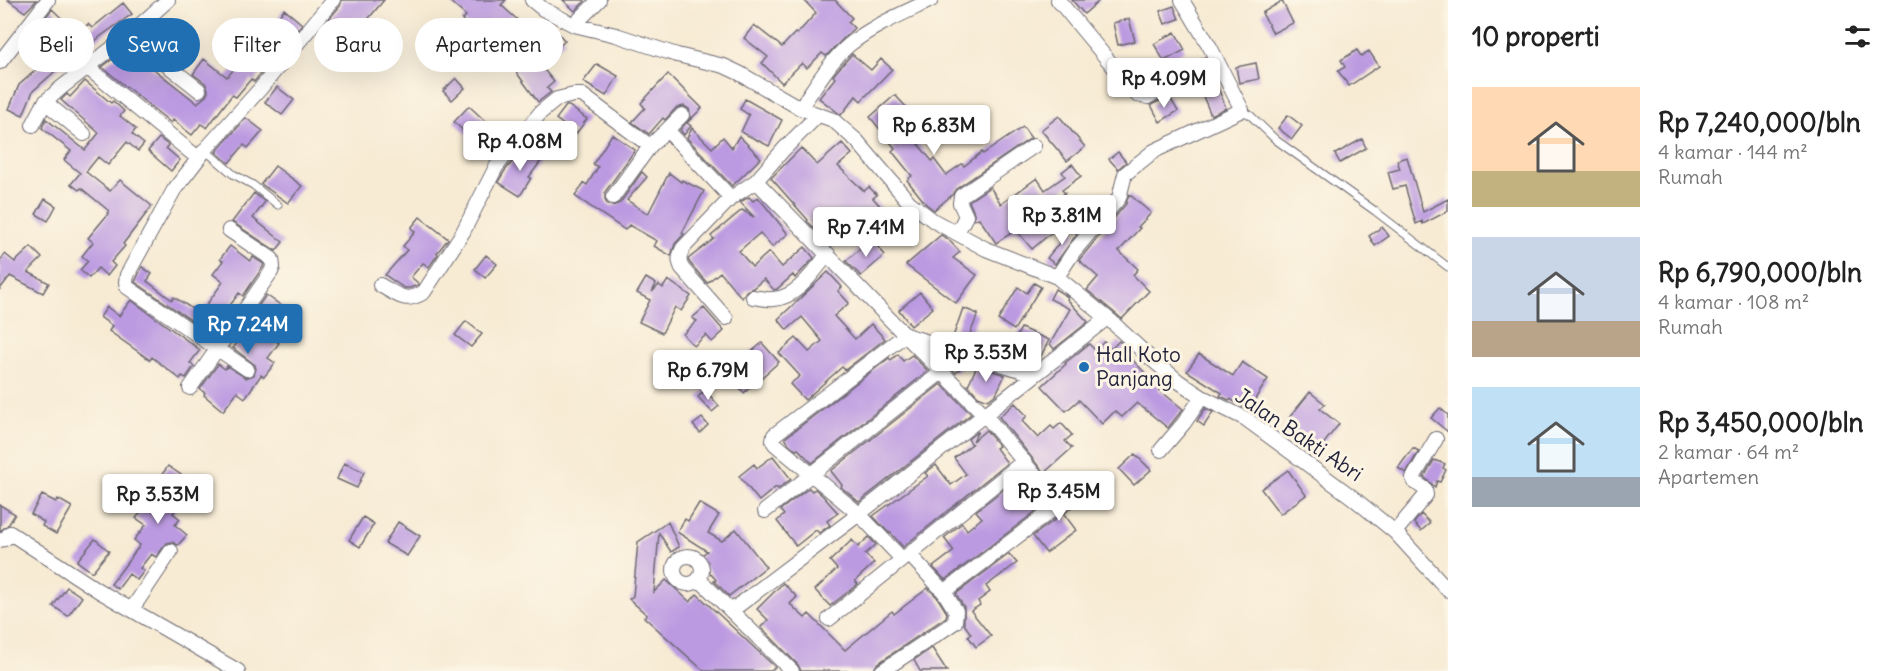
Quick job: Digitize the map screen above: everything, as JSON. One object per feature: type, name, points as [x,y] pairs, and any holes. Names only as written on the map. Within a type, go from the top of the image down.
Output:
[{"type":"street","points":[[0,62],[48,0]]},
{"type":"street","points":[[148,18],[168,0]]},
{"type":"street","points":[[248,369],[127,287],[127,274],[174,190],[333,0]]},
{"type":"street","name":"Jalan Bakti Abri","points":[[531,0],[574,26],[616,35],[677,55],[724,66],[800,108],[833,120],[857,141],[909,202],[934,220],[986,249],[1057,277],[1178,381],[1202,397],[1246,419],[1352,496],[1395,532],[1448,590]]},
{"type":"street","points":[[574,26],[599,0]]},
{"type":"street","points":[[800,108],[849,45],[931,0]]},
{"type":"street","points":[[1058,0],[1141,97],[1148,97],[1216,59]]},
{"type":"street","points":[[1057,277],[1074,251],[1119,198],[1125,174],[1131,168],[1154,151],[1242,110],[1182,0]]},
{"type":"street","points":[[94,63],[106,54]]},
{"type":"street","points":[[33,125],[45,102],[83,72]]},
{"type":"street","points":[[93,72],[202,154]]},
{"type":"street","points":[[176,72],[199,90]]},
{"type":"street","points":[[380,285],[409,299],[424,292],[463,232],[496,167],[542,112],[556,99],[582,95],[650,146]]},
{"type":"street","points":[[45,102],[84,134]]},
{"type":"street","points":[[612,197],[650,146],[682,115]]},
{"type":"street","points":[[726,318],[679,262],[679,256],[683,248],[731,198],[756,181],[818,115]]},
{"type":"street","points":[[667,130],[731,198]]},
{"type":"street","points":[[957,233],[966,216],[960,203],[961,196],[1034,146]]},
{"type":"street","points":[[756,181],[904,335],[986,415],[1052,496],[1051,511],[944,592]]},
{"type":"street","points":[[190,388],[273,267],[272,260],[229,230]]},
{"type":"street","points":[[753,297],[771,300],[787,295],[808,277],[828,254]]},
{"type":"street","points":[[731,611],[859,514],[1107,318]]},
{"type":"street","points":[[904,335],[1034,374]]},
{"type":"street","points":[[882,671],[955,622],[956,611],[944,592],[906,556],[773,441],[774,435],[904,335]]},
{"type":"street","points":[[765,511],[943,371]]},
{"type":"street","points":[[1161,450],[1202,397]]},
{"type":"street","points":[[1395,532],[1425,497],[1425,489],[1413,478],[1436,439]]},
{"type":"street","points":[[829,619],[1024,461]]},
{"type":"street","points":[[0,540],[5,539],[10,533],[222,667],[238,671]]},
{"type":"street","points":[[132,609],[171,551]]},
{"type":"street","points":[[699,579],[792,671]]},
{"type":"lane","points":[[1242,110],[1276,140],[1448,267]]},
{"type":"lane","points":[[202,154],[253,185],[279,205]]},
{"type":"building","points":[[8,0],[37,0],[25,12]]},
{"type":"building","points":[[342,0],[384,0],[369,18],[330,18]]},
{"type":"building","points":[[448,0],[506,0],[501,5],[515,18],[464,18],[466,16]]},
{"type":"building","points":[[563,0],[584,0],[585,1],[575,11]]},
{"type":"building","points":[[804,0],[835,0],[852,18],[848,22],[854,28],[826,56],[822,53],[807,68],[802,63],[782,83],[762,63],[768,57],[744,38],[754,25],[782,47],[816,13]]},
{"type":"building","points":[[1072,0],[1100,0],[1084,14]]},
{"type":"building","points":[[1282,1],[1293,23],[1273,33],[1262,13]]},
{"type":"building","points":[[123,3],[132,14],[126,18],[106,18],[106,32],[94,42],[94,26]]},
{"type":"building","points":[[1174,6],[1179,19],[1165,24],[1160,11]]},
{"type":"building","points":[[52,9],[61,18],[45,18]]},
{"type":"building","points":[[284,9],[295,18],[277,18]]},
{"type":"building","points":[[1129,19],[1135,41],[1118,45],[1113,23]]},
{"type":"building","points":[[1175,32],[1185,50],[1164,61],[1154,44]]},
{"type":"building","points":[[1357,50],[1361,56],[1369,51],[1379,66],[1349,86],[1338,71],[1345,67],[1341,60]]},
{"type":"building","points":[[852,54],[871,70],[881,59],[892,69],[861,101],[856,96],[841,115],[819,98],[835,78],[833,76]]},
{"type":"building","points":[[204,59],[212,65],[212,72],[221,72],[227,77],[231,72],[262,72],[254,82],[251,79],[236,97],[232,95],[207,128],[201,124],[192,135],[173,120],[171,123],[108,72],[158,72],[197,103],[208,92],[205,83],[193,74],[200,72],[200,64]]},
{"type":"building","points":[[1256,63],[1259,79],[1239,83],[1236,67]]},
{"type":"building","points":[[597,64],[618,76],[606,96],[583,82]]},
{"type":"building","points":[[34,72],[54,72],[33,91],[23,115],[9,109],[19,85]]},
{"type":"building","points":[[516,72],[546,72],[554,82],[547,88],[551,92],[538,102]]},
{"type":"building","points":[[1209,73],[1217,85],[1226,108],[1211,115],[1196,80]]},
{"type":"building","points":[[668,74],[702,108],[687,123],[691,126],[684,135],[680,130],[691,117],[689,109],[684,106],[676,108],[665,120],[663,118],[649,134],[632,122],[645,108],[641,103]]},
{"type":"building","points":[[456,78],[465,88],[452,100],[443,91]]},
{"type":"building","points":[[85,81],[124,111],[120,116],[136,129],[132,134],[144,144],[138,151],[127,142],[108,165],[98,157],[86,172],[110,191],[120,180],[152,206],[123,244],[125,246],[111,262],[115,266],[107,276],[98,268],[89,278],[80,270],[88,261],[82,256],[93,242],[88,238],[109,211],[81,188],[79,190],[71,184],[80,173],[64,160],[71,151],[42,128],[46,119],[85,150],[99,133],[61,100],[67,94],[70,97]]},
{"type":"building","points":[[277,87],[294,100],[282,115],[265,102]]},
{"type":"building","points":[[895,95],[909,110],[903,116],[914,128],[909,133],[946,175],[962,164],[964,166],[1023,127],[1031,138],[956,189],[934,210],[926,204],[907,180],[912,176],[892,151],[895,148],[870,117]]},
{"type":"building","points":[[1169,96],[1178,111],[1160,122],[1151,105]]},
{"type":"building","points":[[745,99],[782,120],[769,146],[741,132],[749,115],[740,109]]},
{"type":"building","points":[[469,106],[495,130],[480,146],[454,122]]},
{"type":"building","points":[[566,106],[587,119],[576,134],[556,119]]},
{"type":"building","points":[[1288,115],[1302,126],[1292,139],[1278,128]]},
{"type":"building","points":[[1059,116],[1085,147],[1067,161],[1041,130]]},
{"type":"building","points":[[246,118],[263,131],[248,148],[244,145],[229,163],[216,152]]},
{"type":"building","points":[[692,128],[712,148],[723,137],[732,148],[739,136],[761,158],[732,186],[687,138]]},
{"type":"building","points":[[612,134],[635,150],[605,192],[608,205],[613,206],[620,203],[642,172],[647,177],[627,200],[648,214],[669,173],[681,182],[682,180],[704,191],[682,233],[684,234],[675,244],[671,256],[654,246],[657,241],[629,225],[625,230],[575,196],[584,183],[587,185],[598,167],[593,164]]},
{"type":"building","points":[[159,138],[168,145],[166,148],[180,160],[171,171],[148,151]]},
{"type":"building","points":[[1362,139],[1366,148],[1340,163],[1335,154]]},
{"type":"building","points":[[842,143],[852,154],[838,166],[864,191],[869,187],[877,195],[873,198],[893,220],[874,237],[859,221],[831,245],[807,221],[771,178],[801,148],[817,165]]},
{"type":"building","points":[[524,147],[541,161],[529,177],[531,178],[520,196],[498,182]]},
{"type":"building","points":[[1118,152],[1126,162],[1118,169],[1109,159]]},
{"type":"building","points":[[1407,157],[1423,212],[1448,199],[1448,211],[1423,224],[1422,221],[1416,224],[1405,186],[1393,189],[1388,172],[1400,169],[1397,160]]},
{"type":"building","points":[[1072,164],[1081,176],[1062,190],[1065,193],[1058,198],[1069,212],[1060,219],[1064,222],[1032,249],[1016,230],[996,243],[979,218],[974,220],[969,201],[990,187],[1001,204],[1037,178],[1045,190],[1065,176],[1062,172]]},
{"type":"building","points":[[275,166],[302,186],[288,203],[261,184]]},
{"type":"building","points":[[254,193],[265,202],[253,218],[283,242],[276,251],[232,222]]},
{"type":"building","points":[[1129,194],[1151,213],[1119,251],[1138,269],[1133,275],[1149,291],[1122,319],[1087,290],[1098,277],[1079,260],[1126,204]]},
{"type":"building","points":[[749,197],[753,201],[758,197],[788,234],[772,247],[760,233],[739,251],[752,267],[769,252],[782,267],[805,247],[814,258],[795,278],[793,275],[777,289],[774,290],[764,279],[746,291],[742,298],[720,272],[707,283],[688,259],[714,239],[711,236],[742,210],[754,217],[740,202]]},
{"type":"building","points":[[45,199],[56,206],[48,221],[36,214]]},
{"type":"building","points":[[420,217],[448,239],[429,267],[423,263],[411,277],[419,284],[404,288],[385,275],[407,250],[403,246],[415,232],[411,228]]},
{"type":"building","points":[[1382,227],[1389,236],[1375,246],[1369,236]]},
{"type":"building","points":[[1071,228],[1077,234],[1055,264],[1047,258]]},
{"type":"building","points":[[941,235],[960,252],[953,258],[977,275],[956,303],[906,265]]},
{"type":"building","points":[[871,239],[885,255],[861,276],[846,261]]},
{"type":"building","points":[[230,246],[250,261],[253,257],[264,264],[243,296],[239,293],[210,333],[135,282],[142,267],[152,274],[147,281],[172,300],[174,297],[194,310],[197,307],[202,311],[223,282],[213,274],[223,261],[220,259]]},
{"type":"building","points":[[31,247],[42,258],[28,272],[49,283],[43,293],[10,276],[0,289],[0,261],[5,254],[15,262]]},
{"type":"building","points":[[486,255],[497,264],[485,278],[475,269]]},
{"type":"building","points":[[828,272],[842,287],[838,291],[849,303],[834,316],[855,339],[871,324],[885,339],[845,370],[842,367],[805,400],[790,384],[800,376],[779,353],[796,338],[809,352],[822,341],[802,317],[787,330],[778,319]]},
{"type":"building","points":[[646,278],[656,284],[652,292],[659,285],[663,288],[668,280],[691,296],[681,311],[675,307],[662,333],[639,322],[650,300],[637,293]]},
{"type":"building","points":[[1034,283],[1041,287],[1014,330],[998,320],[1018,287],[1027,293]]},
{"type":"building","points":[[1055,289],[1068,297],[1067,299],[1088,322],[1054,349],[1050,344],[1070,309],[1050,299]]},
{"type":"building","points":[[920,292],[933,308],[911,326],[899,310]]},
{"type":"building","points":[[266,295],[289,311],[271,337],[279,343],[268,358],[275,363],[264,377],[261,375],[245,398],[237,392],[223,411],[200,389],[218,364],[225,369],[227,366],[246,378],[254,375],[255,365],[233,348],[242,336],[239,334]]},
{"type":"building","points":[[131,300],[200,350],[190,363],[194,366],[186,378],[182,376],[180,379],[152,357],[150,360],[109,331],[112,326],[100,317],[107,307],[119,316]]},
{"type":"building","points":[[704,308],[724,331],[712,342],[706,335],[694,346],[683,334],[697,321],[692,318]]},
{"type":"building","points":[[963,308],[978,314],[966,344],[953,337]]},
{"type":"building","points":[[466,321],[482,334],[471,347],[455,335]]},
{"type":"building","points":[[1021,328],[1049,340],[1039,360],[1034,364],[1021,359],[1025,352],[1012,346]]},
{"type":"building","points":[[1119,341],[1126,347],[1123,350],[1151,379],[1156,374],[1165,382],[1158,389],[1183,409],[1168,428],[1137,403],[1122,417],[1115,411],[1102,424],[1079,400],[1066,411],[1042,386],[1065,363],[1089,344],[1095,350],[1104,342],[1111,349]]},
{"type":"building","points":[[762,343],[779,362],[744,393],[724,371]]},
{"type":"building","points":[[898,354],[903,361],[912,355],[928,371],[812,463],[798,449],[796,450],[789,444],[785,438],[889,358],[891,360]]},
{"type":"building","points":[[1199,354],[1233,376],[1242,362],[1268,379],[1248,410],[1220,396],[1222,393],[1187,371]]},
{"type":"building","points":[[949,358],[965,363],[956,373],[945,362]]},
{"type":"building","points":[[977,366],[1005,375],[996,394],[988,400],[978,396],[968,385]]},
{"type":"building","points":[[674,370],[683,380],[674,387],[666,378]]},
{"type":"building","points":[[941,384],[971,414],[859,502],[841,487],[842,485],[831,471]]},
{"type":"building","points":[[705,390],[719,406],[712,412],[698,397]]},
{"type":"building","points":[[1310,392],[1325,404],[1320,409],[1339,424],[1315,455],[1290,434],[1297,425],[1289,418]]},
{"type":"building","points":[[1015,403],[1027,416],[1022,421],[1038,438],[1051,426],[1054,429],[1061,423],[1072,435],[1065,441],[1072,448],[1044,473],[999,417]]},
{"type":"building","points":[[1440,408],[1448,415],[1448,432],[1431,418]]},
{"type":"building","points":[[1205,409],[1213,412],[1204,426],[1197,421]]},
{"type":"building","points":[[702,418],[708,425],[700,433],[693,425]]},
{"type":"building","points":[[986,430],[999,446],[996,448],[1007,463],[903,547],[873,516],[928,476],[925,473],[936,465],[951,485],[966,474],[954,458],[972,444],[968,439],[978,431],[973,441]]},
{"type":"building","points":[[1413,448],[1419,451],[1406,473],[1398,468]]},
{"type":"building","points":[[1135,454],[1151,470],[1134,485],[1119,469]]},
{"type":"building","points":[[773,456],[791,479],[778,489],[776,487],[759,501],[739,476],[754,464],[757,468]]},
{"type":"building","points":[[1434,460],[1445,464],[1443,468],[1446,470],[1435,487],[1424,477]]},
{"type":"building","points":[[344,463],[364,472],[357,488],[337,479]]},
{"type":"building","points":[[168,466],[193,483],[173,513],[180,519],[175,525],[187,535],[178,545],[172,542],[167,543],[156,557],[151,554],[140,568],[144,571],[137,580],[129,574],[118,589],[111,584],[140,545],[134,540],[146,525],[136,518],[148,504],[153,508],[167,490],[156,483]]},
{"type":"building","points":[[1288,470],[1306,495],[1280,514],[1261,489]]},
{"type":"building","points":[[1019,477],[1022,482],[1026,479],[1043,500],[1043,506],[945,580],[933,567],[954,551],[944,538],[962,523],[967,530],[982,518],[976,511]]},
{"type":"building","points":[[1074,484],[1084,495],[1064,514],[1076,530],[1046,553],[1033,536],[1057,518],[1062,506],[1061,496]]},
{"type":"building","points":[[809,488],[812,491],[815,489],[838,513],[827,521],[830,525],[819,533],[816,530],[796,546],[777,521],[784,515],[780,510]]},
{"type":"building","points":[[42,495],[56,502],[58,499],[72,507],[56,534],[42,526],[44,522],[31,514]]},
{"type":"building","points":[[699,503],[719,515],[708,533],[722,541],[736,529],[766,567],[729,596],[714,581],[716,580],[698,558],[707,551],[677,532],[685,519],[688,521]]},
{"type":"building","points":[[0,505],[15,514],[9,524],[0,531]]},
{"type":"building","points":[[1421,514],[1430,523],[1421,531],[1414,523]]},
{"type":"building","points":[[363,517],[374,524],[360,547],[349,540]]},
{"type":"building","points":[[398,522],[420,536],[407,556],[385,543]]},
{"type":"building","points":[[668,522],[679,547],[671,552],[659,533],[654,592],[666,580],[690,602],[697,594],[775,667],[771,671],[704,671],[644,617],[647,615],[629,599],[633,596],[638,542]]},
{"type":"building","points":[[869,537],[876,545],[865,554],[874,563],[855,581],[858,584],[830,606],[815,590],[837,569],[830,561],[852,540],[858,547]]},
{"type":"building","points":[[95,539],[109,551],[92,572],[77,561]]},
{"type":"building","points":[[1009,554],[1017,563],[986,586],[990,592],[978,601],[980,605],[971,611],[991,636],[976,647],[968,636],[971,634],[964,624],[964,607],[956,594]]},
{"type":"building","points":[[783,583],[797,597],[790,604],[805,618],[809,614],[845,650],[892,611],[894,614],[928,588],[947,613],[946,617],[877,664],[873,671],[801,671],[798,665],[761,627],[768,620],[757,609]]},
{"type":"building","points":[[67,587],[82,597],[68,616],[53,606]]},
{"type":"building","points":[[932,648],[947,671],[920,671],[914,660]]},
{"type":"place","name":"Hall Koto Panjang","points":[[1084,367]]}]
